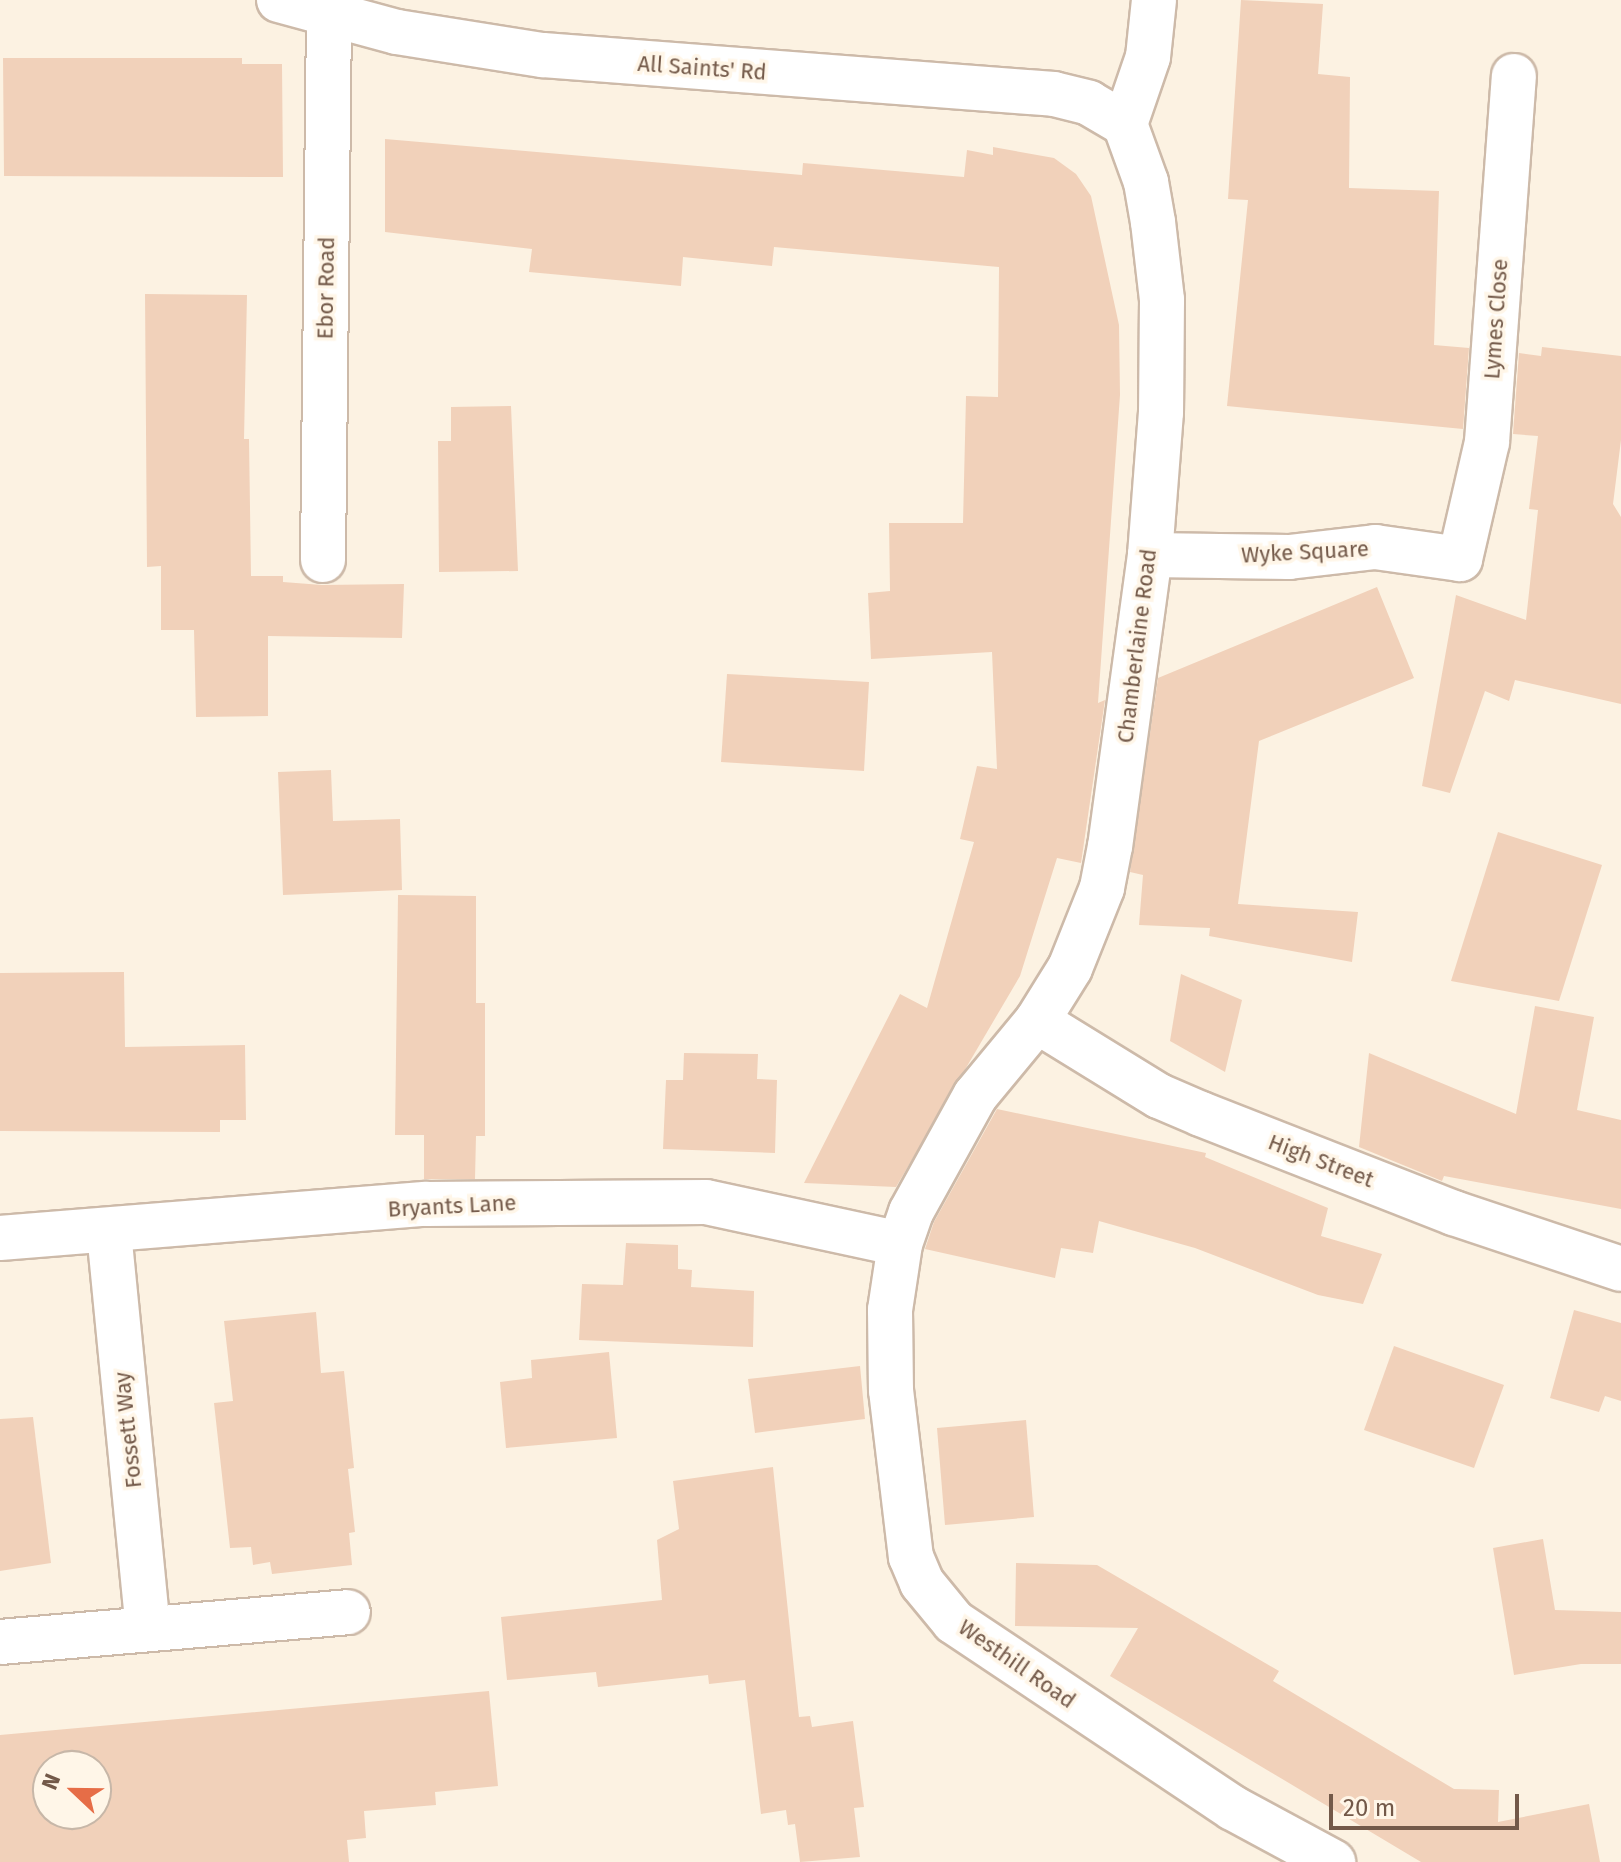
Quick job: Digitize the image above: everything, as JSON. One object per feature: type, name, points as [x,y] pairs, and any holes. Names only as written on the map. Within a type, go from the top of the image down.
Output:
[{"type":"street","name":"All Saints' Rd","points":[[279,0],[329,16],[543,55],[1054,94],[1089,103],[1125,124]]},
{"type":"street","points":[[1125,124],[1148,57],[1154,0]]},
{"type":"street","name":"Ebor Road","points":[[323,560],[329,16]]},
{"type":"street","name":"Lymes Close","points":[[1460,559],[1487,442],[1514,76]]},
{"type":"street","name":"Chamberlaine Road","points":[[900,1244],[950,1137],[1037,1021],[1070,968],[1102,888],[1150,555],[1163,371],[1162,300],[1146,182],[1125,124]]},
{"type":"street","name":"Wyke Square","points":[[1150,555],[1289,557],[1375,547],[1460,559]]},
{"type":"street","name":"High Street","points":[[1037,1021],[1159,1096],[1201,1114],[1454,1213],[1621,1269]]},
{"type":"street","name":"Bryants Lane","points":[[0,1238],[109,1232],[427,1204],[706,1202],[900,1244]]},
{"type":"street","name":"Fossett Way","points":[[109,1232],[148,1627]]},
{"type":"street","name":"Westhill Road","points":[[900,1244],[889,1367],[906,1530],[922,1583],[977,1641],[1233,1808],[1333,1862]]},
{"type":"street","points":[[0,1642],[348,1612]]},
{"type":"building","points":[[1241,0],[1323,4],[1318,74],[1350,77],[1349,188],[1439,191],[1434,345],[1469,348],[1463,429],[1227,406],[1248,200],[1228,199]]},
{"type":"building","points":[[3,58],[242,58],[242,64],[282,64],[283,177],[4,176]]},
{"type":"building","points":[[385,139],[802,175],[803,163],[964,177],[967,150],[993,155],[993,147],[1054,158],[1076,174],[1091,196],[1119,325],[1120,395],[1098,703],[1105,700],[1081,863],[1057,858],[1020,976],[896,1187],[804,1183],[900,994],[927,1008],[974,842],[960,839],[977,766],[997,769],[992,652],[871,659],[868,593],[890,591],[889,523],[963,523],[966,396],[998,397],[999,267],[774,247],[772,266],[683,257],[681,286],[529,272],[532,249],[385,232]]},
{"type":"building","points":[[145,294],[247,295],[244,439],[249,439],[251,576],[283,576],[283,582],[322,585],[404,584],[402,638],[268,636],[268,716],[196,717],[194,630],[161,630],[161,566],[147,567]]},
{"type":"building","points":[[1542,347],[1621,356],[1621,440],[1613,504],[1621,517],[1621,704],[1515,680],[1509,701],[1485,691],[1450,793],[1422,786],[1456,595],[1526,620],[1538,510],[1529,509],[1538,436],[1513,434],[1519,353],[1541,356]]},
{"type":"building","points":[[511,406],[518,571],[439,572],[438,441],[451,441],[451,407]]},
{"type":"building","points":[[1377,587],[1414,678],[1259,741],[1238,904],[1358,912],[1352,962],[1209,936],[1210,928],[1139,925],[1143,875],[1130,872],[1158,678]]},
{"type":"building","points":[[727,674],[869,682],[864,771],[721,762]]},
{"type":"building","points":[[331,770],[333,821],[400,819],[402,890],[283,895],[278,772]]},
{"type":"building","points":[[1498,832],[1602,865],[1559,1001],[1451,981]]},
{"type":"building","points":[[398,895],[476,896],[476,1003],[485,1003],[485,1136],[476,1136],[475,1179],[424,1179],[424,1135],[395,1135]]},
{"type":"building","points":[[124,972],[125,1047],[245,1045],[246,1120],[220,1120],[220,1132],[0,1131],[0,973]]},
{"type":"building","points":[[1181,974],[1242,1000],[1225,1072],[1170,1041]]},
{"type":"building","points":[[1535,1006],[1594,1017],[1577,1110],[1621,1120],[1621,1209],[1444,1176],[1442,1181],[1359,1147],[1369,1053],[1516,1114]]},
{"type":"building","points":[[684,1053],[758,1054],[757,1079],[777,1080],[775,1153],[663,1149],[666,1080],[683,1080]]},
{"type":"building","points":[[997,1109],[1206,1153],[1205,1157],[1328,1208],[1321,1236],[1382,1254],[1363,1304],[1318,1295],[1195,1248],[1099,1221],[1093,1253],[1061,1248],[1055,1278],[925,1249],[934,1222]]},
{"type":"building","points":[[626,1243],[678,1245],[678,1269],[692,1270],[691,1287],[754,1291],[753,1347],[579,1340],[582,1284],[623,1285]]},
{"type":"building","points":[[1574,1310],[1621,1323],[1621,1401],[1605,1396],[1599,1412],[1550,1398]]},
{"type":"building","points":[[316,1312],[321,1373],[344,1371],[354,1468],[348,1469],[355,1532],[349,1533],[352,1565],[272,1574],[270,1562],[253,1565],[251,1547],[230,1548],[214,1403],[233,1401],[224,1321]]},
{"type":"building","points":[[1394,1346],[1504,1385],[1474,1468],[1364,1430]]},
{"type":"building","points":[[609,1352],[617,1438],[506,1448],[500,1382],[532,1378],[531,1360]]},
{"type":"building","points":[[860,1366],[865,1419],[755,1433],[748,1379]]},
{"type":"building","points":[[33,1417],[51,1563],[0,1571],[0,1419]]},
{"type":"building","points":[[1026,1420],[1034,1517],[945,1525],[937,1428]]},
{"type":"building","points":[[773,1467],[799,1717],[810,1716],[812,1727],[853,1721],[864,1807],[854,1808],[860,1857],[800,1862],[795,1824],[788,1825],[786,1810],[761,1814],[745,1680],[709,1684],[708,1675],[598,1687],[596,1672],[507,1680],[501,1617],[662,1600],[657,1540],[679,1529],[673,1481]]},
{"type":"building","points":[[1543,1539],[1555,1610],[1621,1612],[1621,1664],[1581,1664],[1514,1675],[1493,1548]]},
{"type":"building","points":[[1016,1563],[1097,1565],[1279,1671],[1273,1681],[1454,1789],[1499,1790],[1498,1822],[1589,1804],[1600,1862],[1421,1862],[1110,1676],[1138,1628],[1015,1626]]},
{"type":"building","points":[[489,1691],[498,1786],[435,1792],[436,1805],[364,1811],[366,1838],[347,1840],[349,1862],[0,1862],[0,1735]]}]
